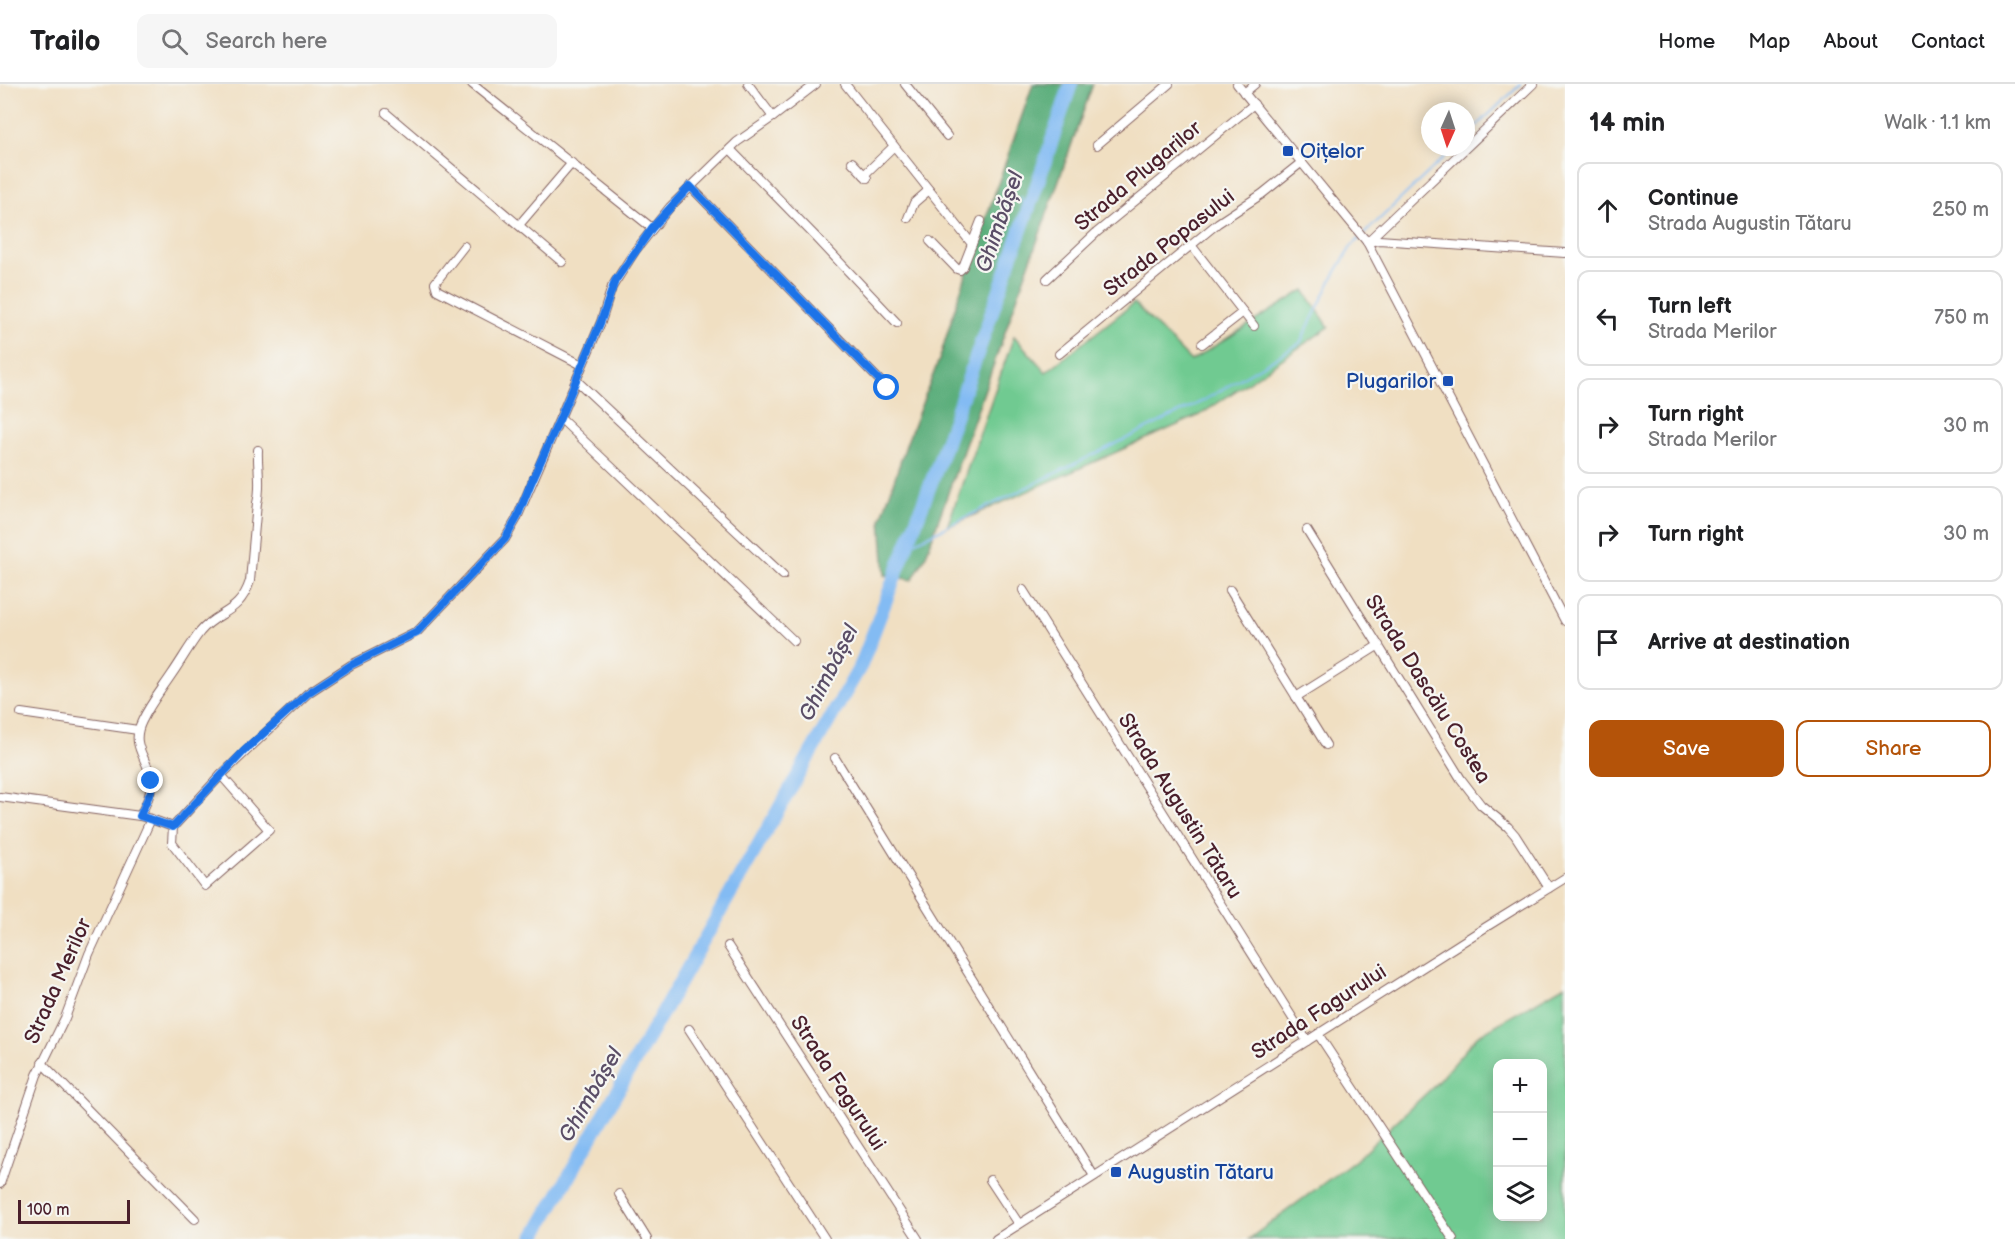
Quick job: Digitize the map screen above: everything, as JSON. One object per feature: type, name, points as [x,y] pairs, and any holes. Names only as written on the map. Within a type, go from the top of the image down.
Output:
[{"type":"street","points":[[472,84],[652,228]]},
{"type":"street","points":[[748,84],[773,117]]},
{"type":"street","points":[[221,775],[269,830],[205,886],[172,843],[173,827],[221,775],[244,751],[308,693],[351,665],[411,636],[422,628],[509,534],[601,321],[612,287],[624,266],[652,228],[690,186],[730,148],[816,84]]},
{"type":"street","points":[[845,84],[972,244]]},
{"type":"street","points":[[904,84],[947,136]]},
{"type":"street","points":[[1097,145],[1169,84]]},
{"type":"street","points":[[1237,84],[1366,241],[1565,621]]},
{"type":"street","points":[[1244,93],[1255,84]]},
{"type":"street","points":[[1366,241],[1533,84]]},
{"type":"street","name":"Strada Plugarilor","points":[[1047,279],[1096,233],[1254,104]]},
{"type":"street","points":[[386,113],[562,262]]},
{"type":"street","points":[[852,162],[866,177],[894,146]]},
{"type":"street","points":[[730,148],[897,323]]},
{"type":"street","name":"Strada Popasului","points":[[1059,354],[1231,213],[1262,194],[1302,162]]},
{"type":"street","points":[[519,225],[572,163]]},
{"type":"street","points":[[690,186],[887,388]]},
{"type":"street","points":[[908,218],[914,203],[928,190]]},
{"type":"street","points":[[930,241],[960,270],[981,220]]},
{"type":"street","points":[[1366,241],[1565,253]]},
{"type":"street","points":[[1191,245],[1254,326]]},
{"type":"street","points":[[464,246],[435,282],[437,290],[582,364]]},
{"type":"street","points":[[1202,344],[1243,312]]},
{"type":"street","points":[[576,380],[783,575]]},
{"type":"street","points":[[560,418],[794,641]]},
{"type":"street","points":[[140,816],[151,791],[151,781],[138,746],[138,730],[148,710],[201,631],[233,609],[248,589],[257,503],[261,491],[257,467],[258,450]]},
{"type":"street","name":"Strada Dascălu Costea","points":[[1307,530],[1466,787],[1481,805],[1515,835],[1549,888]]},
{"type":"street","name":"Strada Augustin Tătaru","points":[[1023,590],[1307,1041]]},
{"type":"street","points":[[1230,590],[1326,746]]},
{"type":"street","points":[[1296,697],[1378,645]]},
{"type":"street","points":[[21,713],[138,730]]},
{"type":"street","points":[[835,758],[1094,1176]]},
{"type":"street","points":[[0,797],[140,816],[173,827]]},
{"type":"street","name":"Strada Merilor","points":[[0,1184],[37,1075],[65,1018],[89,954],[151,819]]},
{"type":"street","name":"Strada Fagurului","points":[[996,1239],[1565,878]]},
{"type":"street","name":"Strada Fagurului","points":[[728,946],[918,1239]]},
{"type":"street","points":[[689,1029],[825,1239]]},
{"type":"street","points":[[1318,1034],[1453,1239]]},
{"type":"street","points":[[42,1063],[195,1219]]},
{"type":"street","points":[[990,1180],[1019,1224]]},
{"type":"street","points":[[619,1194],[647,1239]]},
{"type":"street","points":[[1010,1230],[1016,1239]]},
{"type":"green space","points":[[1033,84],[1093,84],[925,558],[912,580],[885,575],[881,519],[907,442],[940,357],[958,298]]},
{"type":"green space","points":[[1304,290],[1329,327],[1200,415],[947,527],[1014,336],[1046,372],[1134,303],[1191,361]]},
{"type":"green space","points":[[1565,985],[1565,1239],[1249,1239],[1356,1159],[1433,1087],[1477,1036]]},
{"type":"waterway","name":"Ghimbășel","points":[[533,1239],[861,665],[939,462],[1071,84]]},
{"type":"waterway","points":[[1475,127],[1521,84]]},
{"type":"waterway","points":[[1364,234],[1446,156]]},
{"type":"waterway","points":[[1021,197],[1027,213]]},
{"type":"waterway","points":[[907,546],[1201,402],[1300,343],[1334,275],[1351,247],[1360,238]]},
{"type":"place","name":"Oițelor","points":[[1288,151]]},
{"type":"place","name":"Plugarilor","points":[[1448,381]]},
{"type":"place","name":"Augustin Tătaru","points":[[1116,1172]]},
{"type":"route","points":[[151,781],[151,791],[140,816],[173,827],[244,751],[308,693],[351,665],[411,636],[422,628],[505,539],[516,520],[560,418],[601,321],[615,281],[652,228],[690,186],[887,388]]}]
